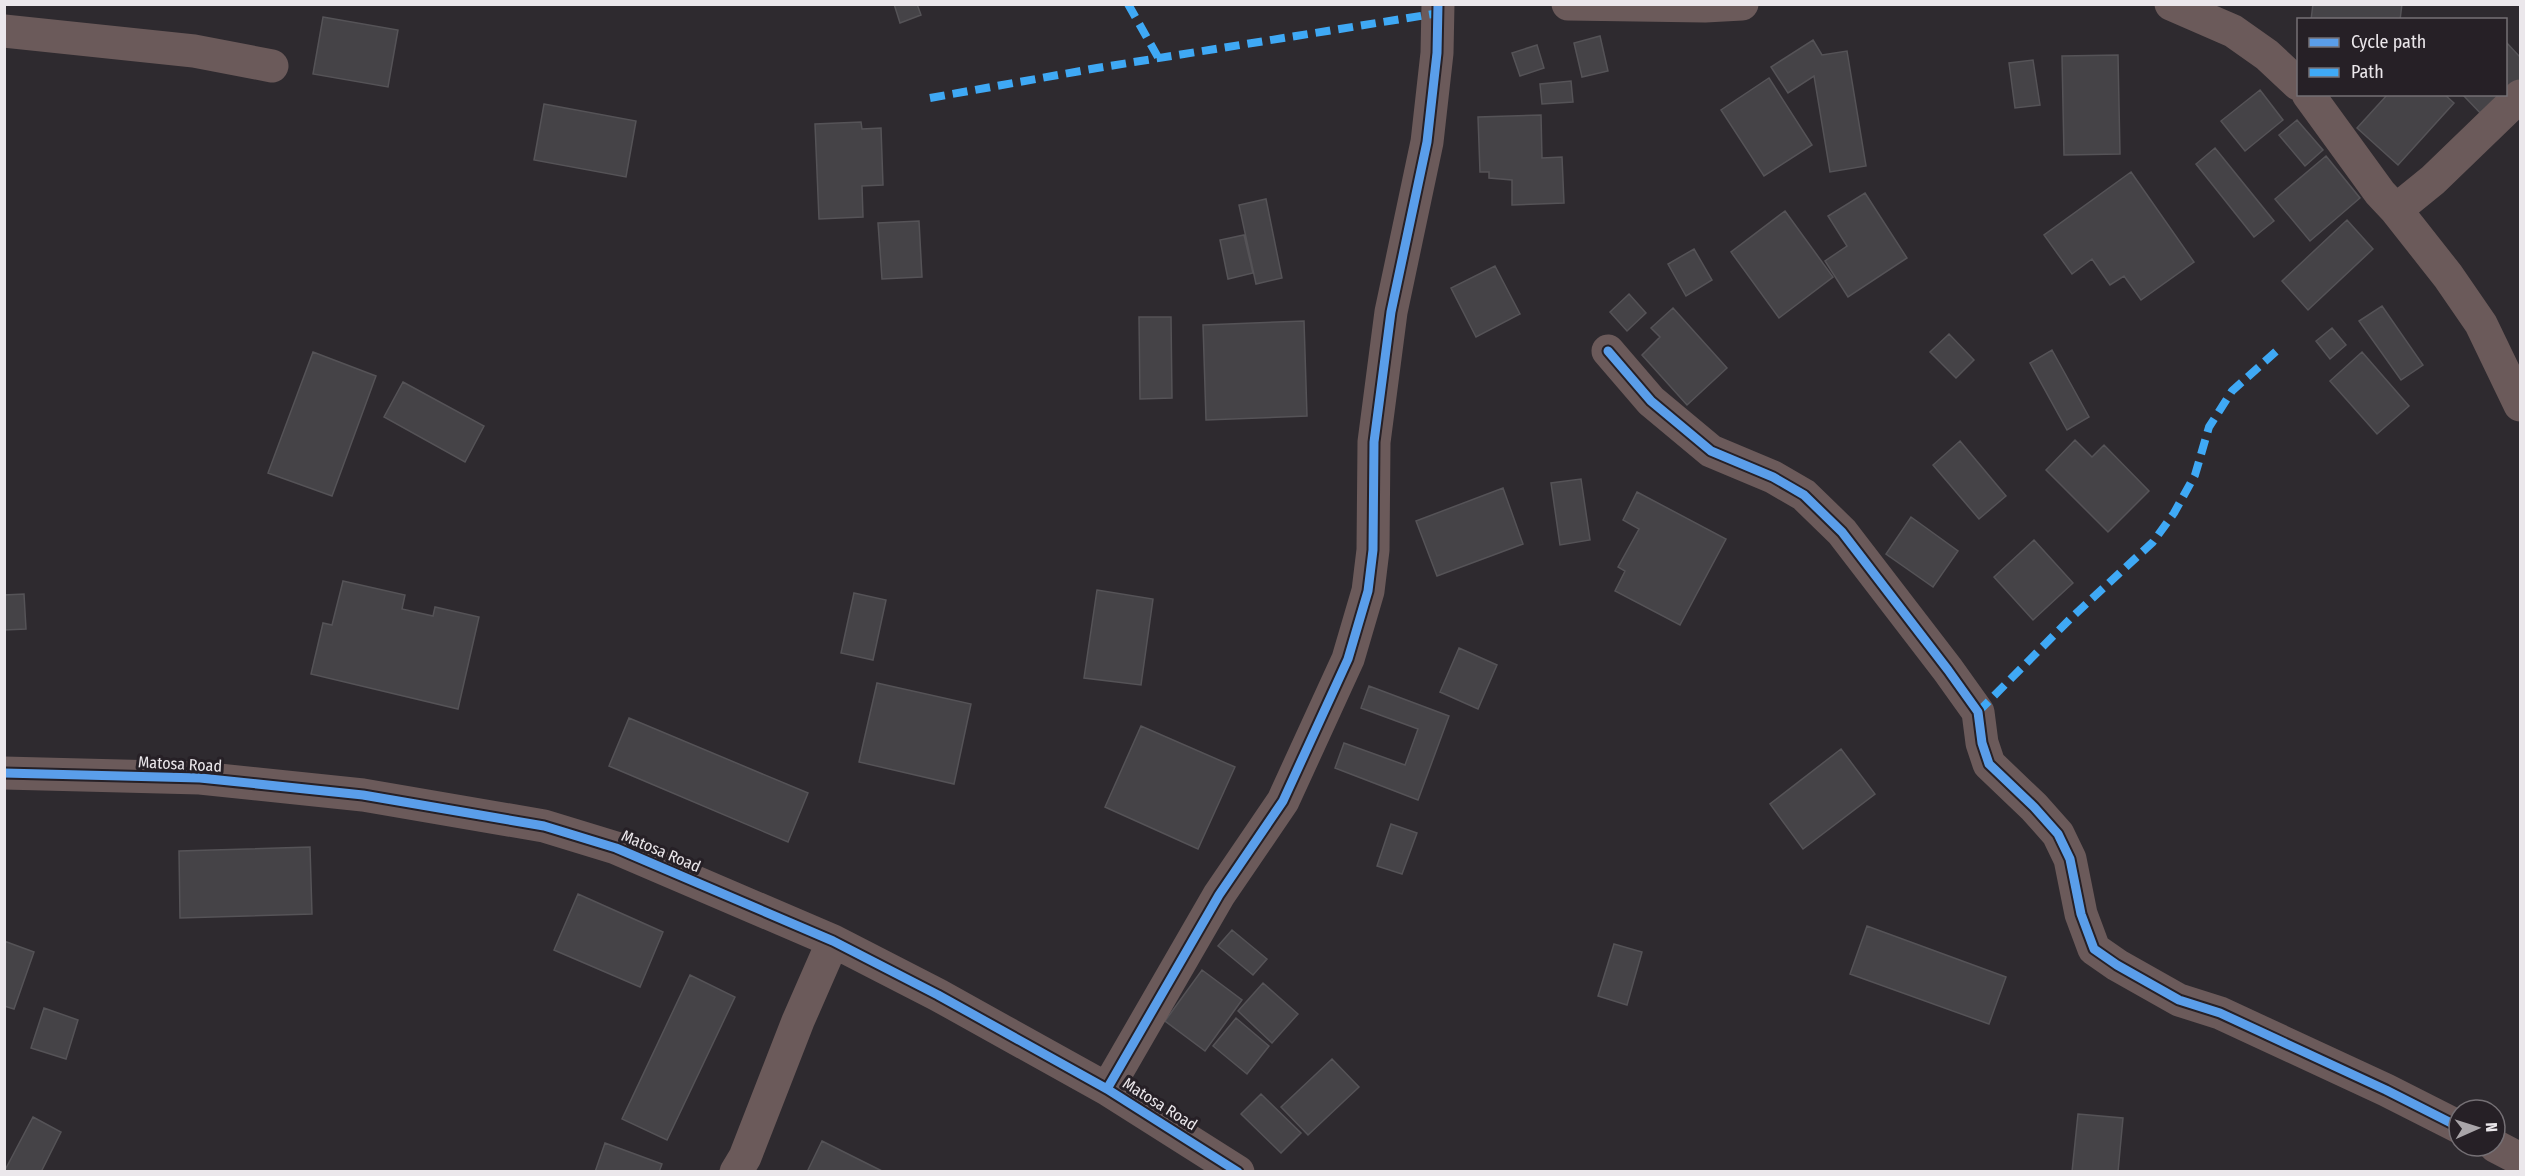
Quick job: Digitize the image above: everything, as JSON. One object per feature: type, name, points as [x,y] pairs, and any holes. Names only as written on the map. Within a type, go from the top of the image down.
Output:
[{"type":"street","points":[[1107,1089],[1219,895],[1284,801],[1348,659],[1368,591],[1373,550],[1374,442],[1391,312],[1427,142],[1437,53],[1438,4]]},
{"type":"street","points":[[1568,4],[1705,6],[1742,4]]},
{"type":"street","points":[[2171,4],[2233,31],[2267,55],[2297,83]]},
{"type":"street","points":[[4,31],[194,51],[272,66]]},
{"type":"street","points":[[2309,96],[2380,193],[2448,276],[2481,324],[2520,405]]},
{"type":"street","points":[[2396,210],[2433,180],[2520,96]]},
{"type":"street","points":[[1608,351],[1651,401],[1712,451],[1773,477],[1804,495],[1842,532],[1978,712],[1982,743],[1989,764],[2034,807],[2058,834],[2070,860],[2081,914],[2094,949],[2117,965],[2179,1000],[2220,1013],[2447,1121]]},
{"type":"street","name":"Matosa Road","points":[[4,773],[200,778],[363,795],[544,826],[616,848],[832,941],[938,995],[1107,1089],[1239,1172]]},
{"type":"street","points":[[736,1172],[745,1157],[832,941]]},
{"type":"building","points":[[894,4],[917,4],[921,15],[900,23]]},
{"type":"building","points":[[2313,4],[2402,4],[2400,18],[2311,18]]},
{"type":"building","points":[[323,17],[398,30],[388,87],[313,74]]},
{"type":"building","points":[[1600,36],[1608,71],[1582,77],[1574,43]]},
{"type":"building","points":[[1813,40],[1822,55],[1847,51],[1866,166],[1830,172],[1814,76],[1788,93],[1771,67]]},
{"type":"building","points":[[2507,43],[2520,57],[2520,81],[2507,94]]},
{"type":"building","points":[[1537,45],[1544,68],[1520,76],[1512,53]]},
{"type":"building","points":[[2118,55],[2120,154],[2064,155],[2062,56]]},
{"type":"building","points":[[2033,60],[2040,105],[2015,108],[2009,63]]},
{"type":"building","points":[[1769,78],[1812,145],[1764,176],[1721,110]]},
{"type":"building","points":[[1571,81],[1573,102],[1542,104],[1540,84]]},
{"type":"building","points":[[2260,90],[2283,120],[2245,151],[2221,121]]},
{"type":"building","points":[[2386,96],[2446,96],[2454,103],[2398,165],[2357,128]]},
{"type":"building","points":[[2464,96],[2505,96],[2484,117]]},
{"type":"building","points":[[544,104],[636,121],[626,177],[534,160]]},
{"type":"building","points":[[1541,115],[1542,158],[1562,157],[1564,203],[1512,205],[1512,180],[1489,178],[1489,172],[1480,172],[1478,117]]},
{"type":"building","points":[[2297,120],[2323,150],[2305,166],[2279,135]]},
{"type":"building","points":[[861,122],[862,129],[881,128],[883,185],[862,186],[863,217],[819,219],[815,124]]},
{"type":"building","points":[[2215,148],[2274,221],[2254,237],[2196,164]]},
{"type":"building","points":[[2326,156],[2360,198],[2310,241],[2275,199]]},
{"type":"building","points":[[2131,172],[2194,262],[2141,300],[2124,276],[2110,285],[2092,259],[2072,274],[2044,235]]},
{"type":"building","points":[[1865,193],[1907,258],[1848,297],[1825,261],[1847,246],[1828,216]]},
{"type":"building","points":[[1266,199],[1282,278],[1256,284],[1239,205]]},
{"type":"building","points":[[1785,211],[1833,277],[1779,318],[1731,252]]},
{"type":"building","points":[[2347,220],[2373,249],[2308,310],[2282,281]]},
{"type":"building","points":[[919,221],[922,277],[882,279],[878,223]]},
{"type":"building","points":[[1244,235],[1253,273],[1228,279],[1220,240]]},
{"type":"building","points":[[1694,249],[1712,280],[1686,296],[1668,264]]},
{"type":"building","points":[[1495,266],[1520,314],[1476,337],[1451,288]]},
{"type":"building","points":[[1629,294],[1646,313],[1627,331],[1610,312]]},
{"type":"building","points":[[2382,306],[2423,365],[2401,380],[2359,321]]},
{"type":"building","points":[[1673,308],[1727,368],[1687,405],[1642,355],[1660,337],[1651,328]]},
{"type":"building","points":[[1139,317],[1171,317],[1172,398],[1140,399]]},
{"type":"building","points":[[1304,321],[1307,416],[1206,420],[1203,325]]},
{"type":"building","points":[[2332,328],[2346,345],[2330,359],[2316,341]]},
{"type":"building","points":[[1949,334],[1974,360],[1956,378],[1930,352]]},
{"type":"building","points":[[2052,350],[2089,417],[2067,430],[2030,363]]},
{"type":"building","points":[[313,352],[376,376],[332,496],[268,473]]},
{"type":"building","points":[[2362,352],[2409,406],[2377,434],[2330,381]]},
{"type":"building","points":[[403,382],[484,426],[465,462],[384,417]]},
{"type":"building","points":[[2075,440],[2092,457],[2104,445],[2149,491],[2108,532],[2046,470]]},
{"type":"building","points":[[1960,441],[2006,496],[1979,519],[1933,465]]},
{"type":"building","points":[[1581,479],[1590,540],[1560,545],[1551,483]]},
{"type":"building","points":[[1503,488],[1523,544],[1437,576],[1416,521]]},
{"type":"building","points":[[1637,492],[1726,539],[1680,625],[1615,591],[1625,571],[1618,567],[1639,529],[1623,520]]},
{"type":"building","points":[[1911,517],[1958,551],[1933,587],[1886,554]]},
{"type":"building","points":[[2034,540],[2073,583],[2033,620],[1994,577]]},
{"type":"building","points":[[343,581],[405,595],[402,609],[433,616],[435,607],[479,617],[458,709],[311,674],[323,623],[332,625]]},
{"type":"building","points":[[1097,590],[1153,599],[1141,685],[1084,678]]},
{"type":"building","points":[[854,593],[886,600],[873,660],[841,653]]},
{"type":"building","points":[[24,594],[26,629],[4,630],[4,595]]},
{"type":"building","points":[[1459,648],[1497,665],[1478,709],[1440,692]]},
{"type":"building","points":[[877,683],[971,704],[954,784],[859,762]]},
{"type":"building","points":[[1369,686],[1449,716],[1418,800],[1335,768],[1344,743],[1405,765],[1418,729],[1361,708]]},
{"type":"building","points":[[629,718],[808,793],[788,842],[609,766]]},
{"type":"building","points":[[1141,726],[1235,767],[1198,849],[1105,807]]},
{"type":"building","points":[[1841,749],[1875,794],[1803,849],[1770,804]]},
{"type":"building","points":[[1391,824],[1417,833],[1402,874],[1377,866]]},
{"type":"building","points":[[310,847],[312,914],[180,918],[179,851]]},
{"type":"building","points":[[578,894],[663,932],[640,987],[554,950]]},
{"type":"building","points":[[1867,926],[2006,977],[1989,1024],[1850,974]]},
{"type":"building","points":[[1232,930],[1267,959],[1253,975],[1218,946]]},
{"type":"building","points":[[4,941],[34,952],[14,1009],[4,1006]]},
{"type":"building","points":[[1614,944],[1642,952],[1627,1005],[1598,996]]},
{"type":"building","points":[[1202,970],[1242,1000],[1205,1051],[1165,1021]]},
{"type":"building","points":[[690,975],[735,997],[667,1140],[622,1119]]},
{"type":"building","points":[[1263,983],[1298,1014],[1272,1043],[1238,1011]]},
{"type":"building","points":[[44,1008],[78,1020],[66,1059],[31,1048]]},
{"type":"building","points":[[1236,1018],[1269,1046],[1247,1074],[1213,1046]]},
{"type":"building","points":[[1332,1059],[1359,1087],[1308,1135],[1281,1107]]},
{"type":"building","points":[[1261,1094],[1301,1133],[1281,1153],[1241,1114]]},
{"type":"building","points":[[2078,1114],[2123,1118],[2118,1172],[2072,1172]]},
{"type":"building","points":[[33,1117],[61,1132],[41,1172],[4,1172]]},
{"type":"building","points":[[822,1141],[884,1172],[807,1172]]},
{"type":"building","points":[[605,1143],[662,1164],[659,1172],[595,1172]]},
{"type":"marked path","points":[[1128,4],[1159,59]]},
{"type":"marked path","points":[[930,98],[1097,68],[1439,13]]},
{"type":"marked path","points":[[1978,712],[2071,618],[2153,542],[2174,513],[2195,475],[2209,427],[2232,391],[2281,347]]},
{"type":"cycle path","points":[[1107,1089],[1219,895],[1283,801],[1348,659],[1368,591],[1373,550],[1374,442],[1391,312],[1427,142],[1437,53],[1438,4]]},
{"type":"cycle path","points":[[1608,351],[1651,401],[1711,451],[1773,477],[1804,495],[1842,532],[1978,712],[1982,743],[1989,764],[2034,807],[2058,834],[2070,859],[2081,914],[2094,949],[2117,965],[2179,1000],[2220,1013],[2447,1121]]},
{"type":"cycle path","points":[[4,773],[200,778],[363,795],[544,826],[616,848],[833,941],[938,995],[1107,1089],[1238,1172]]}]
